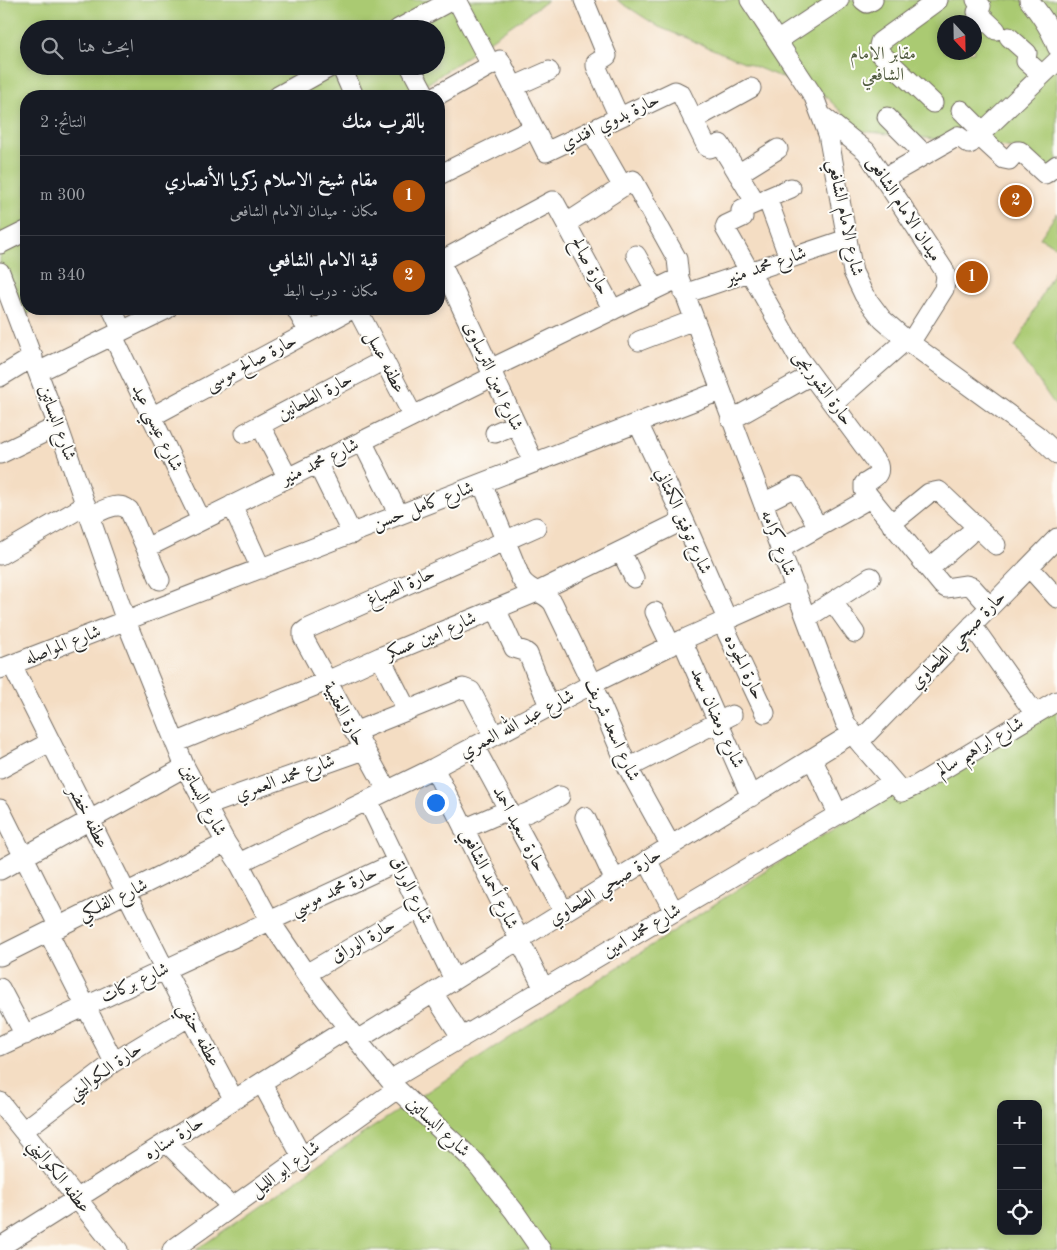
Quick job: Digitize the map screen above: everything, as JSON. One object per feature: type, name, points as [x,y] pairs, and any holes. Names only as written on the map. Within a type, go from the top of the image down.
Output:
[{"type":"street","points":[[415,20],[452,0]]},
{"type":"street","points":[[457,0],[491,65]]},
{"type":"street","points":[[584,0],[607,56],[596,63],[596,66],[619,117]]},
{"type":"street","name":"شارع الامام الشافعي","points":[[750,0],[814,96],[828,134],[853,272],[864,295],[882,319],[908,342],[1038,436],[1057,454]]},
{"type":"street","points":[[777,41],[839,0]]},
{"type":"street","points":[[863,0],[867,3],[873,0]]},
{"type":"street","points":[[933,103],[880,53],[879,49],[880,42],[938,0]]},
{"type":"street","points":[[976,0],[981,6],[978,13],[1027,53],[1026,61],[1042,75]]},
{"type":"street","points":[[1029,0],[1043,16],[1054,36],[1057,47]]},
{"type":"street","points":[[445,91],[500,60],[534,128]]},
{"type":"street","points":[[884,178],[958,136],[970,144],[1057,61]]},
{"type":"street","points":[[512,87],[549,71]]},
{"type":"street","points":[[289,90],[316,75]]},
{"type":"street","points":[[344,75],[351,90]]},
{"type":"street","points":[[415,75],[423,90]]},
{"type":"street","points":[[694,120],[751,88]]},
{"type":"street","name":"حارة بدوي افندي","points":[[445,172],[534,128],[546,152],[676,91],[681,94],[707,147],[710,148],[720,144],[738,174],[761,201],[789,258]]},
{"type":"street","points":[[961,110],[1004,160],[1009,160],[1016,152],[1020,151],[1045,174],[1057,165]]},
{"type":"street","name":"ميدان الامام الشافعى","points":[[821,115],[866,151],[946,276],[944,289],[908,342],[833,404]]},
{"type":"street","points":[[887,117],[925,155]]},
{"type":"street","points":[[445,258],[552,201],[556,203],[567,223],[623,186],[591,130]]},
{"type":"street","points":[[738,174],[778,149]]},
{"type":"street","name":"شارع كرامه","points":[[623,186],[633,180],[676,259],[681,286],[845,722],[898,787]]},
{"type":"street","points":[[761,201],[791,188]]},
{"type":"street","name":"حارة الشوربجى","points":[[761,201],[741,210],[742,218],[725,226],[798,357],[878,465],[880,471],[878,475],[864,484],[863,488],[870,498]]},
{"type":"street","name":"حارة صالح","points":[[567,223],[613,310]]},
{"type":"street","points":[[0,244],[20,234]]},
{"type":"street","name":"شارع محمد منير","points":[[146,548],[413,416],[655,289],[681,286],[750,272],[847,239]]},
{"type":"street","points":[[636,256],[655,289]]},
{"type":"street","name":"شارع البساتين","points":[[0,272],[36,365],[126,621],[185,767],[226,843],[239,862],[270,920],[306,974],[352,1034],[394,1084],[476,1163],[514,1211],[541,1250]]},
{"type":"street","name":"شارع امين الترساوى","points":[[445,274],[534,463]]},
{"type":"street","name":"شارع عيسي عيد","points":[[113,315],[117,333],[151,417],[201,520]]},
{"type":"street","points":[[0,377],[117,333],[140,315]]},
{"type":"street","points":[[299,315],[309,332]]},
{"type":"street","name":"حارة صالح موسى","points":[[151,417],[341,315]]},
{"type":"street","name":"عطفه عسل","points":[[360,315],[413,416]]},
{"type":"street","points":[[639,341],[694,320]]},
{"type":"street","name":"حارة الطحانين","points":[[288,478],[253,430],[384,360]]},
{"type":"street","points":[[731,420],[811,375]]},
{"type":"street","name":"شارع كامل حسن","points":[[126,621],[720,391]]},
{"type":"street","name":"شارع توفيق الكمتاني","points":[[638,423],[684,520],[724,621]]},
{"type":"street","points":[[495,433],[516,424]]},
{"type":"street","points":[[0,454],[58,426]]},
{"type":"street","points":[[362,441],[399,515]]},
{"type":"street","points":[[317,463],[352,534]]},
{"type":"street","name":"شارع اسعد شريف","points":[[482,483],[521,579],[527,587],[546,596],[553,603],[592,684],[628,768],[671,846]]},
{"type":"street","points":[[763,503],[795,486],[818,527]]},
{"type":"street","points":[[891,524],[929,493],[939,491],[996,545]]},
{"type":"street","points":[[780,549],[870,498],[946,588],[966,585],[972,587],[990,606]]},
{"type":"street","points":[[232,505],[261,569]]},
{"type":"street","points":[[0,555],[88,511],[112,506],[125,506],[129,510],[160,580]]},
{"type":"street","name":"شارع امين عسكر","points":[[175,743],[537,592],[684,520]]},
{"type":"street","name":"حارة الصباغ","points":[[303,637],[303,632],[307,629],[536,527]]},
{"type":"street","points":[[929,569],[968,535]]},
{"type":"street","name":"حارة صبحي الطحاوي","points":[[352,1034],[433,993],[812,758],[856,737],[972,626],[1057,538]]},
{"type":"street","points":[[621,551],[634,578]]},
{"type":"street","points":[[1029,567],[1057,598]]},
{"type":"street","points":[[807,618],[871,577]]},
{"type":"street","name":"شارع عبد الله العمري","points":[[239,862],[434,768],[592,684],[676,643],[796,589]]},
{"type":"street","points":[[833,602],[855,633]]},
{"type":"street","points":[[496,609],[514,648],[528,654],[549,706]]},
{"type":"street","name":"شارع رمضان سعد","points":[[655,612],[725,719],[751,796]]},
{"type":"street","name":"شارع المواصله","points":[[6,667],[126,621]]},
{"type":"street","name":"حارة الجوده","points":[[724,621],[766,713]]},
{"type":"street","points":[[972,626],[1035,714]]},
{"type":"street","name":"حارة العقبية","points":[[303,637],[387,790]]},
{"type":"street","points":[[380,657],[407,710]]},
{"type":"street","name":"عطفه خضر","points":[[6,667],[50,742],[165,970]]},
{"type":"street","points":[[354,732],[460,688],[466,688],[471,691],[494,735]]},
{"type":"street","name":"شارع ابراهيم سالم","points":[[898,787],[1057,701]]},
{"type":"street","points":[[628,768],[725,719]]},
{"type":"street","points":[[0,769],[50,742]]},
{"type":"street","name":"حارة سعيد احمد","points":[[474,746],[564,912]]},
{"type":"street","name":"شارع محمد العمري","points":[[206,806],[364,750]]},
{"type":"street","points":[[812,758],[838,814]]},
{"type":"street","points":[[0,870],[185,767]]},
{"type":"street","name":"شارع أحمد الشافعي","points":[[434,768],[544,989]]},
{"type":"street","name":"شارع محمد امين","points":[[394,1084],[462,1038],[838,814],[898,787]]},
{"type":"street","points":[[464,829],[505,812],[512,815],[522,815],[560,796]]},
{"type":"street","name":"شارع الوراق","points":[[368,801],[454,980]]},
{"type":"street","points":[[0,808],[24,857],[86,1006],[114,1062]]},
{"type":"street","points":[[585,817],[615,881]]},
{"type":"street","name":"شارع الفلكي","points":[[0,956],[226,843]]},
{"type":"street","points":[[647,860],[674,912]]},
{"type":"street","name":"حارة محمد موسي","points":[[270,920],[397,862]]},
{"type":"street","name":"حارة الوراق","points":[[306,974],[419,908]]},
{"type":"street","name":"شارع بركات","points":[[0,1046],[270,920]]},
{"type":"street","name":"عطفه حنفي","points":[[165,970],[234,1100]]},
{"type":"street","points":[[0,988],[25,1035]]},
{"type":"street","points":[[433,993],[462,1038]]},
{"type":"street","name":"حارة الكواليني","points":[[23,1131],[114,1062],[190,1016]]},
{"type":"street","name":"حارة سناره","points":[[0,1247],[262,1082],[352,1034]]},
{"type":"street","points":[[262,1082],[302,1157]]},
{"type":"street","name":"شارع ابو الليل","points":[[172,1250],[302,1157],[394,1084]]},
{"type":"street","name":"عطفه الكواليني","points":[[0,1102],[118,1250]]},
{"type":"street","points":[[166,1142],[232,1207]]},
{"type":"green space","points":[[0,0],[548,0],[445,72],[445,20],[20,20],[20,75],[440,75],[419,90],[20,90],[20,315],[26,315],[21,318],[0,265]]},
{"type":"green space","name":"مقابر الامام الشافعي","points":[[617,0],[1057,0],[1057,185],[1025,149],[861,131],[824,95],[659,27]]},
{"type":"green space","points":[[1057,213],[1057,247],[1040,238]]},
{"type":"green space","points":[[1057,266],[1057,408],[1015,347]]},
{"type":"green space","points":[[1057,707],[1057,1250],[196,1250],[361,1135],[813,840]]},
{"type":"place","name":"قبة الامام الشافعي","points":[[1016,201]]},
{"type":"place","name":"مقام شيخ الاسلام زكريا الأنصاري","points":[[972,277]]}]
